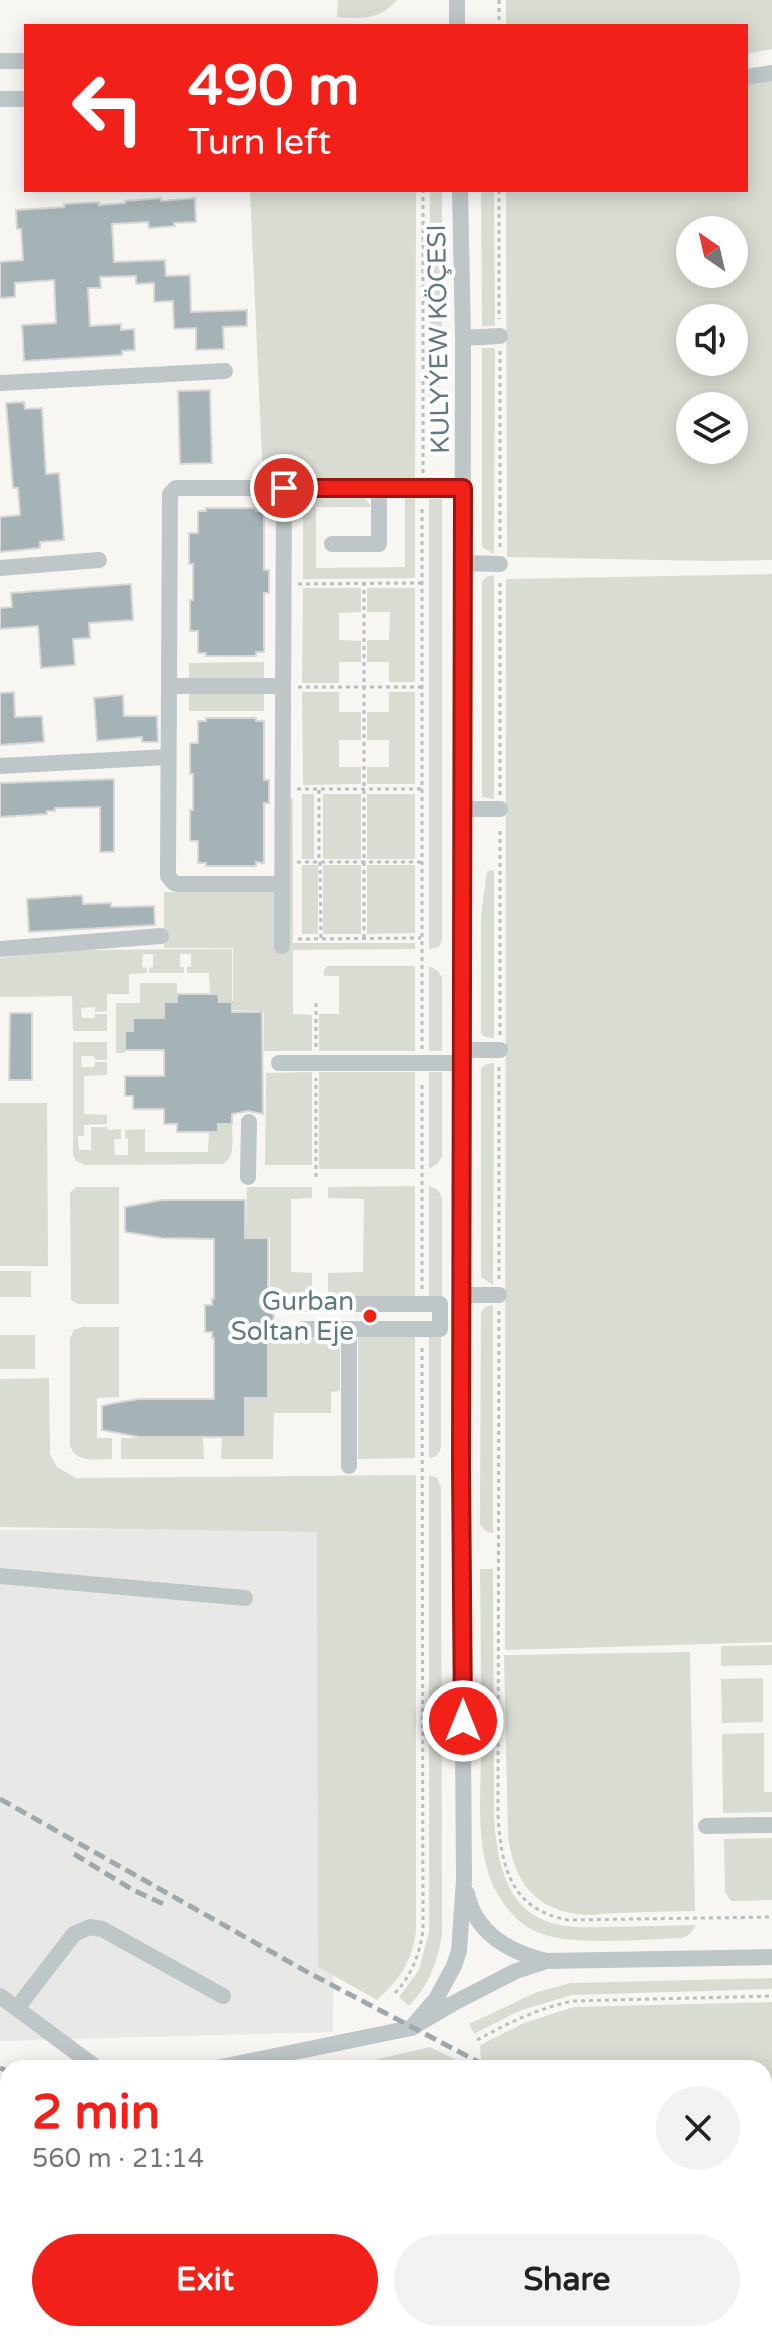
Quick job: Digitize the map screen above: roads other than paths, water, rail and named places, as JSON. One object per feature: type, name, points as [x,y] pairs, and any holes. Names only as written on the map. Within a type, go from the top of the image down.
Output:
[{"type":"street","points":[[457,0],[457,24]]},
{"type":"street","points":[[0,61],[24,61]]},
{"type":"street","points":[[748,77],[772,73]]},
{"type":"street","points":[[0,99],[24,99]]},
{"type":"street","name":"KULYÝEW KÖÇESI","points":[[460,192],[463,338],[461,1316],[464,1880]]},
{"type":"street","points":[[463,338],[500,336]]},
{"type":"street","points":[[0,383],[225,371]]},
{"type":"street","points":[[282,884],[178,884],[171,880],[168,873],[170,494],[176,488],[463,488]]},
{"type":"street","points":[[284,488],[290,687],[282,884],[290,942]]},
{"type":"street","points":[[332,544],[379,544],[379,488]]},
{"type":"street","points":[[0,568],[99,560]]},
{"type":"street","points":[[463,563],[500,564]]},
{"type":"street","points":[[169,686],[290,687]]},
{"type":"street","points":[[0,766],[168,757]]},
{"type":"street","points":[[463,809],[500,809]]},
{"type":"street","points":[[0,949],[161,936]]},
{"type":"street","points":[[279,1063],[462,1057],[500,1050]]},
{"type":"street","points":[[248,1177],[249,1122]]},
{"type":"street","points":[[461,1295],[499,1295]]},
{"type":"street","points":[[303,1304],[440,1304],[440,1329],[303,1329]]},
{"type":"street","points":[[440,1316],[461,1316]]},
{"type":"street","points":[[349,1329],[349,1466]]},
{"type":"street","points":[[0,1576],[245,1598]]},
{"type":"street","points":[[706,1826],[772,1825]]},
{"type":"street","points":[[464,1880],[469,1904],[477,1920],[504,1946],[523,1956],[546,1961],[772,1957]]},
{"type":"street","points":[[411,2028],[436,1999],[454,1966],[459,1951],[464,1880]]},
{"type":"street","points":[[17,2008],[74,1934],[90,1927],[102,1929],[223,1996]]},
{"type":"street","points":[[256,2060],[411,2028],[516,1971],[546,1961]]},
{"type":"street","points":[[0,1996],[86,2060]]},
{"type":"railway","points":[[0,1799],[309,1973],[475,2060]]},
{"type":"railway","points":[[74,1854],[133,1890],[168,1906]]},
{"type":"place","name":"Gurban Soltan Eje","points":[[370,1316]]}]
